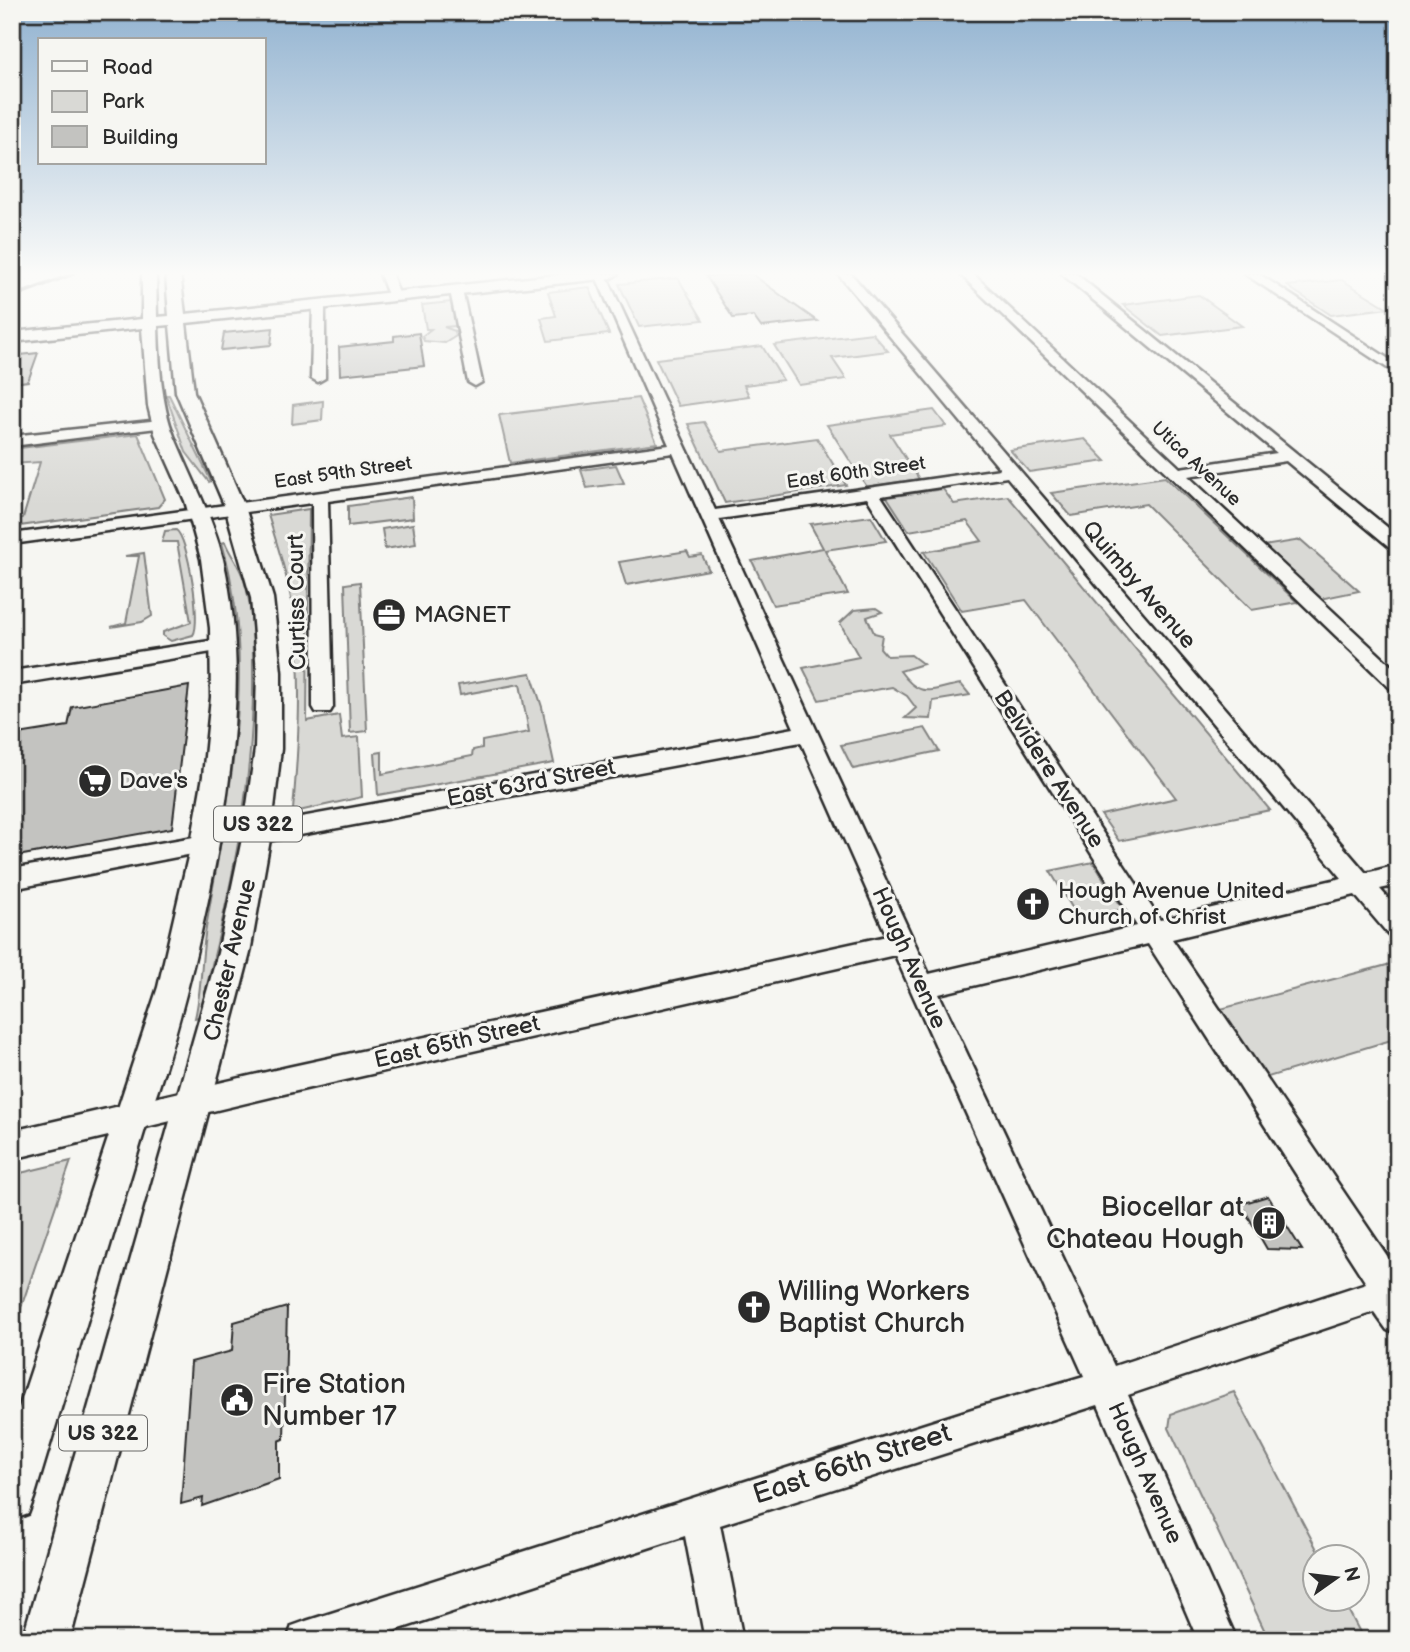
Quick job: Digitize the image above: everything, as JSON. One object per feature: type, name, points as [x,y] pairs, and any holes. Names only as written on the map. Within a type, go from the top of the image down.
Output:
[{"type":"main road","name":"US 322","points":[[12,1497],[174,987],[205,844],[222,722],[223,645],[216,578],[189,483],[160,424],[152,375],[152,351]]},
{"type":"main road","name":"Chester Avenue","points":[[46,1640],[234,953],[257,834],[268,749],[268,642],[262,598],[235,508],[185,392],[180,351]]},
{"type":"street","points":[[318,351],[318,378]]},
{"type":"street","points":[[469,351],[475,382]]},
{"type":"street","name":"Hough Avenue","points":[[631,351],[679,448],[806,733],[1105,1385],[1218,1640]]},
{"type":"street","name":"Quimby Avenue","points":[[909,351],[1398,928]]},
{"type":"street","name":"Utica Avenue","points":[[1047,351],[1398,684]]},
{"type":"street","points":[[1162,351],[1398,545]]},
{"type":"street","points":[[1368,351],[1398,371]]},
{"type":"street","points":[[12,441],[160,424]]},
{"type":"street","name":"East 59th Street","points":[[12,540],[679,448]]},
{"type":"street","points":[[1176,473],[1289,456]]},
{"type":"street","name":"East 60th Street","points":[[708,516],[1010,472]]},
{"type":"street","name":"Belvidere Avenue","points":[[871,492],[1392,1298]]},
{"type":"street","name":"Curtiss Court","points":[[320,497],[323,707]]},
{"type":"street","points":[[12,678],[223,645]]},
{"type":"street","name":"East 63rd Street","points":[[257,834],[806,733]]},
{"type":"street","points":[[12,879],[205,844]]},
{"type":"street","points":[[922,987],[1398,875]]},
{"type":"street","name":"East 65th Street","points":[[12,1145],[288,1080],[903,943]]},
{"type":"street","name":"East 66th Street","points":[[306,1640],[1105,1385],[1392,1298]]},
{"type":"street","points":[[699,1513],[724,1640]]},
{"type":"green space","points":[[720,351],[765,351],[783,380],[744,385],[749,396],[678,406],[656,359]]},
{"type":"green space","points":[[778,351],[887,351],[832,358],[846,379],[799,385]]},
{"type":"green space","points":[[166,395],[169,395],[211,481],[209,482],[186,452]]},
{"type":"green space","points":[[638,398],[657,443],[510,463],[499,415]]},
{"type":"green space","points":[[323,401],[322,420],[292,424],[293,405]]},
{"type":"green space","points":[[934,410],[946,426],[890,434],[919,479],[867,487],[827,425]]},
{"type":"green space","points":[[704,422],[721,451],[817,438],[846,485],[725,503],[688,424]]},
{"type":"green space","points":[[138,434],[165,499],[158,507],[12,527],[12,520],[23,518],[40,462],[13,464],[15,459],[12,459],[12,449]]},
{"type":"green space","points":[[1085,439],[1106,461],[1029,472],[1010,450]]},
{"type":"green space","points":[[616,465],[624,483],[587,488],[581,470]]},
{"type":"green space","points":[[1165,477],[1297,602],[1252,610],[1146,504],[1071,516],[1051,493]]},
{"type":"green space","points":[[943,489],[954,504],[1008,496],[1270,810],[1119,841],[1101,815],[1176,798],[1026,600],[962,611],[924,552],[982,541],[967,521],[909,531],[887,497]]},
{"type":"green space","points":[[412,497],[413,518],[348,526],[348,506]]},
{"type":"green space","points":[[309,509],[307,721],[339,715],[342,739],[359,737],[362,797],[299,811],[293,810],[299,698],[296,631],[289,587],[268,515]]},
{"type":"green space","points":[[871,516],[886,541],[825,550],[848,594],[773,605],[752,561],[823,548],[810,524]]},
{"type":"green space","points":[[413,524],[416,544],[385,549],[382,529]]},
{"type":"green space","points":[[176,530],[181,536],[189,563],[196,615],[193,635],[171,641],[163,636],[163,632],[191,622],[177,542],[162,542],[165,531]]},
{"type":"green space","points":[[1301,540],[1359,591],[1320,599],[1263,546]]},
{"type":"green space","points":[[225,542],[242,575],[249,602],[253,648],[252,714],[238,845],[210,974],[199,1017],[195,1018],[236,736],[238,639],[233,591],[222,543]]},
{"type":"green space","points":[[687,551],[690,557],[702,555],[709,570],[626,585],[619,562]]},
{"type":"green space","points":[[144,553],[152,616],[142,622],[111,627],[126,623],[139,556],[125,556]]},
{"type":"green space","points":[[360,582],[367,731],[350,733],[345,584]]},
{"type":"green space","points":[[876,608],[882,612],[867,617],[874,633],[882,635],[880,648],[887,656],[911,655],[923,664],[900,671],[907,680],[920,689],[927,690],[961,684],[970,695],[933,701],[931,719],[905,718],[916,708],[907,696],[892,687],[819,700],[803,668],[859,657],[840,623],[854,610]]},
{"type":"green space","points":[[531,673],[542,707],[554,763],[378,795],[375,753],[382,752],[382,774],[472,756],[473,750],[482,748],[482,741],[529,732],[520,684],[460,695],[458,685]]},
{"type":"green space","points":[[925,728],[939,751],[853,769],[841,745]]},
{"type":"green space","points":[[1093,862],[1123,909],[1079,919],[1050,871]]},
{"type":"green space","points":[[1391,964],[1398,972],[1398,1038],[1261,1079],[1213,1011]]},
{"type":"green space","points":[[71,1161],[12,1334],[12,1175]]},
{"type":"green space","points":[[1234,1392],[1314,1544],[1302,1544],[1302,1614],[1350,1614],[1364,1640],[1269,1640],[1169,1428],[1171,1414]]},
{"type":"building","points":[[339,351],[422,351],[424,366],[340,375]]},
{"type":"building","points":[[38,353],[28,381],[12,383],[12,356]]},
{"type":"building","name":"Dave's","points":[[189,686],[172,828],[12,857],[12,735],[68,726],[72,707]]},
{"type":"building","name":"Biocellar at Chateau Hough","points":[[1268,1196],[1302,1250],[1267,1249],[1241,1204]]},
{"type":"building","name":"Fire Station Number 17","points":[[287,1307],[284,1439],[279,1441],[279,1479],[202,1506],[203,1498],[181,1504],[191,1362],[232,1351],[234,1322]]},
{"type":"place","name":"MAGNET","points":[[389,615]]},
{"type":"place","name":"Dave's","points":[[95,781]]},
{"type":"place","name":"Hough Avenue United Church of Christ","points":[[1033,904]]},
{"type":"place","name":"Biocellar at Chateau Hough","points":[[1269,1223]]},
{"type":"place","name":"Willing Workers Baptist Church","points":[[754,1307]]},
{"type":"place","name":"Fire Station Number 17","points":[[237,1400]]}]
